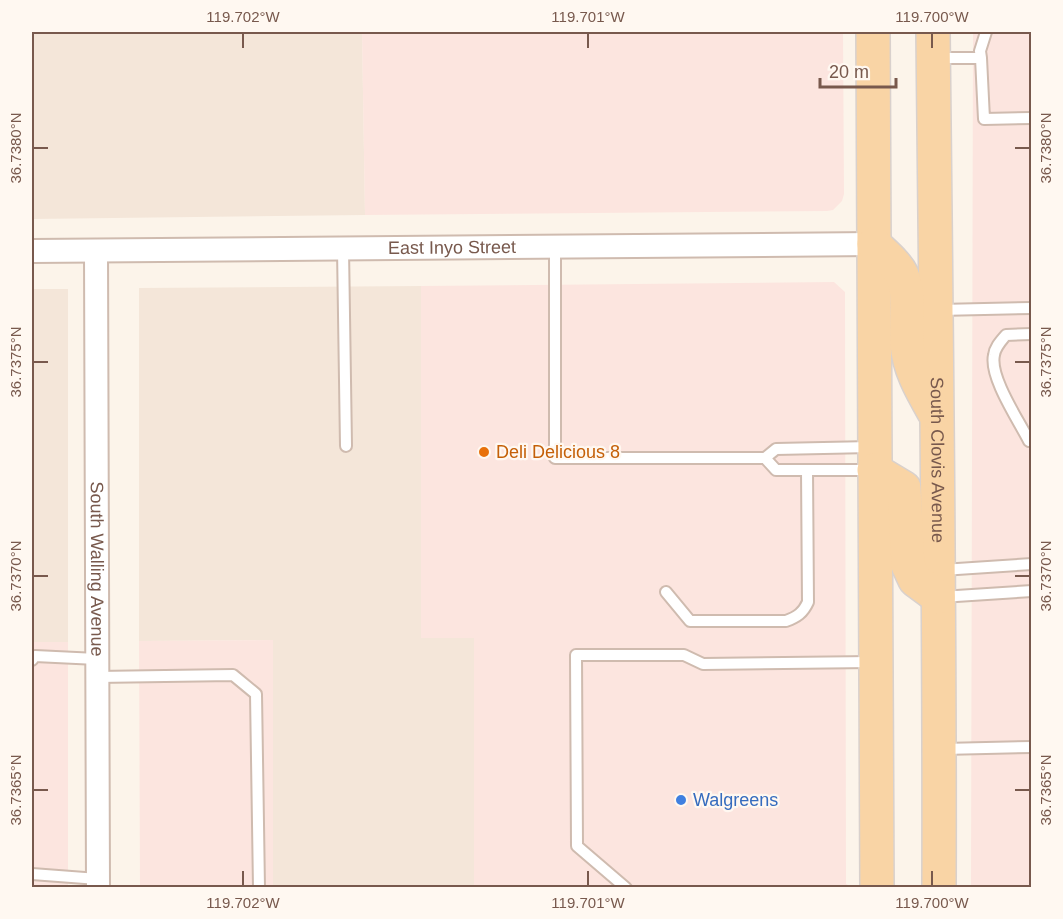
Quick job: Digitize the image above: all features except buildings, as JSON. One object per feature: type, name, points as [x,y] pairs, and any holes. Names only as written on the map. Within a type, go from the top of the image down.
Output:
[{"type":"main road","points":[[873,32],[877,888]]},
{"type":"main road","name":"South Clovis Avenue","points":[[933,45],[938,419],[939,888]]},
{"type":"main road","points":[[874,244],[901,272],[907,289],[907,345],[913,371],[938,419]]},
{"type":"main road","points":[[874,459],[904,488],[908,565],[915,580],[938,583]]},
{"type":"street","name":"East Inyo Street","points":[[32,251],[874,244]]},
{"type":"street","name":"South Walling Avenue","points":[[96,251],[98,883]]},
{"type":"lane","points":[[986,32],[980,51],[984,119],[1032,118]]},
{"type":"lane","points":[[933,45],[981,58]]},
{"type":"lane","points":[[555,247],[555,458],[765,458],[776,449],[874,459]]},
{"type":"lane","points":[[343,249],[346,446]]},
{"type":"lane","points":[[935,310],[1032,308]]},
{"type":"lane","points":[[1029,441],[998,379],[993,355],[1006,335],[1032,334]]},
{"type":"lane","points":[[765,458],[776,470],[807,470],[874,459]]},
{"type":"lane","points":[[666,592],[690,621],[786,621],[804,611],[808,602],[807,470]]},
{"type":"lane","points":[[938,583],[1032,564]]},
{"type":"lane","points":[[938,583],[1032,591]]},
{"type":"lane","points":[[626,888],[577,846],[576,655],[684,655],[703,664],[876,662]]},
{"type":"lane","points":[[32,660],[35,656],[97,668],[234,675],[256,694],[259,888]]},
{"type":"lane","points":[[939,749],[1032,747]]},
{"type":"lane","points":[[32,874],[98,883]]},
{"type":"shaded area","points":[[32,32],[362,32],[365,215],[32,219]]},
{"type":"shaded area","points":[[362,32],[843,32],[844,194],[842,201],[833,210],[827,211],[365,215]]},
{"type":"shaded area","points":[[973,32],[1031,32],[1031,887],[971,888]]},
{"type":"shaded area","points":[[834,282],[845,292],[846,884],[848,887],[474,887],[474,638],[421,638],[421,286]]},
{"type":"shaded area","points":[[421,286],[421,638],[474,638],[474,887],[273,887],[273,640],[139,641],[139,288]]},
{"type":"shaded area","points":[[32,289],[68,289],[68,642],[32,642]]},
{"type":"shaded area","points":[[273,640],[273,887],[140,887],[139,641]]},
{"type":"shaded area","points":[[32,642],[68,642],[68,887],[32,887]]},
{"type":"place","name":"Deli Delicious 8","points":[[484,452]]},
{"type":"place","name":"Walgreens","points":[[681,800]]}]
